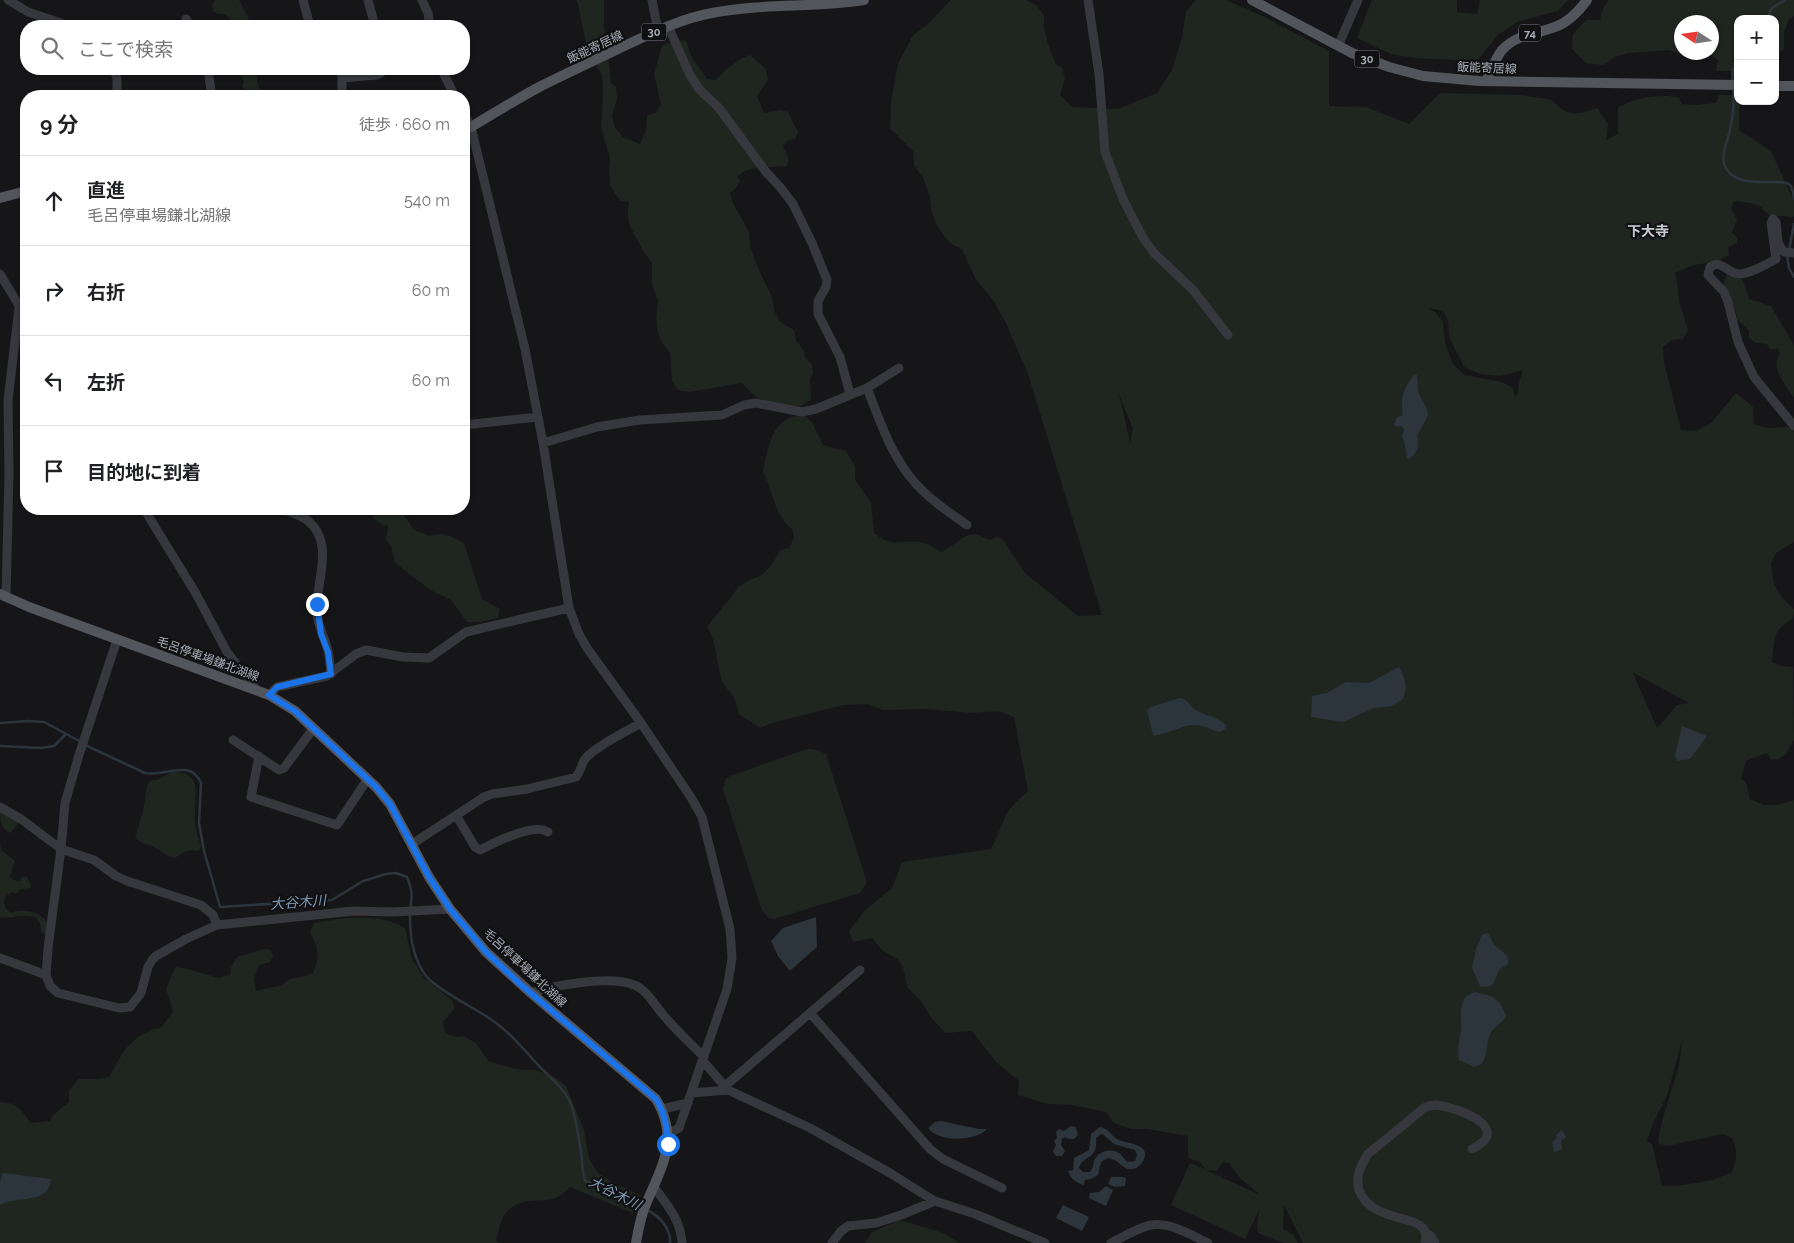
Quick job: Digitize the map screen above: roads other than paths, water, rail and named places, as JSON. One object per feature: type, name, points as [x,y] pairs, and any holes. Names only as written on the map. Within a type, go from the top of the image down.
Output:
[{"type":"main road","name":"飯能寄居線","points":[[470,127],[539,87],[668,26],[710,13],[749,7],[835,4],[864,0]]},
{"type":"main road","name":"飯能寄居線","points":[[1252,0],[1338,46],[1378,63],[1410,73],[1449,79],[1486,81],[1734,85]]},
{"type":"main road","name":"74","points":[[1486,81],[1498,57],[1511,43],[1524,36],[1562,24],[1576,14],[1587,0]]},
{"type":"main road","points":[[1779,86],[1794,86]]},
{"type":"main road","points":[[0,198],[20,193]]},
{"type":"main road","name":"毛呂停車場鎌北湖線","points":[[3,596],[269,695],[295,711],[367,780],[390,804],[429,877],[450,909],[486,952],[531,993],[656,1099],[662,1109],[668,1134],[666,1156],[645,1208],[636,1243]]},
{"type":"street","points":[[8,0],[28,12],[52,20]]},
{"type":"street","points":[[303,0],[308,20]]},
{"type":"street","points":[[368,0],[373,20]]},
{"type":"street","points":[[422,0],[429,20]]},
{"type":"street","points":[[652,0],[658,31]]},
{"type":"street","points":[[1088,0],[1099,74],[1105,152],[1123,200],[1142,236],[1154,253],[1193,290],[1228,335]]},
{"type":"street","points":[[1338,46],[1358,0]]},
{"type":"street","points":[[668,26],[689,73],[699,89],[719,108],[766,172],[780,187],[792,204],[812,243],[827,280],[826,287],[818,301],[818,314],[840,357],[850,394]]},
{"type":"street","points":[[116,75],[117,90]]},
{"type":"street","points":[[209,75],[211,90]]},
{"type":"street","points":[[341,75],[342,90]]},
{"type":"street","points":[[444,75],[452,90]]},
{"type":"street","points":[[470,136],[525,349],[543,443],[569,608],[579,634],[587,648],[641,723],[702,817],[730,928],[732,958],[724,999],[679,1128],[668,1134]]},
{"type":"street","points":[[1794,253],[1784,252],[1780,248],[1776,222],[1773,219],[1771,223],[1776,259],[1761,267],[1740,274],[1728,272],[1721,265],[1714,264],[1710,267],[1708,275],[1724,292],[1738,342],[1754,377],[1794,426]]},
{"type":"street","points":[[0,274],[19,308],[8,400],[9,473],[3,596]]},
{"type":"street","points":[[543,443],[597,427],[640,420],[722,415],[744,405],[756,403],[802,412],[816,409],[867,388],[899,368]]},
{"type":"street","points":[[867,388],[891,448],[910,478],[924,492],[966,525]]},
{"type":"street","points":[[0,407],[8,400]]},
{"type":"street","points":[[470,424],[538,417]]},
{"type":"street","points":[[148,515],[195,592],[227,652],[256,689]]},
{"type":"street","points":[[296,515],[307,520],[320,538],[323,550],[317,615],[321,634],[328,652],[331,674]]},
{"type":"street","points":[[269,695],[277,687],[331,674],[356,654],[366,650],[403,657],[429,658],[466,632],[569,608]]},
{"type":"street","points":[[117,640],[65,803],[62,849],[46,975],[50,986],[58,993],[119,1008],[130,1007],[141,994],[148,967],[156,956],[217,924],[354,910],[405,912],[450,909]]},
{"type":"street","points":[[412,844],[484,797],[492,794],[527,790],[576,777],[584,760],[641,723]]},
{"type":"street","points":[[233,740],[279,770],[284,768],[313,729]]},
{"type":"street","points":[[260,756],[251,797],[337,825],[367,780]]},
{"type":"street","points":[[0,807],[22,820],[62,849],[94,860],[116,876],[200,905],[213,915],[217,924]]},
{"type":"street","points":[[456,816],[474,847],[480,850],[513,835],[539,829],[548,832]]},
{"type":"street","points":[[0,958],[46,975]]},
{"type":"street","points":[[692,1093],[726,1088],[860,970]]},
{"type":"street","points":[[531,993],[590,981],[634,984],[644,991],[726,1088],[810,1128],[935,1201],[975,1214],[1045,1243]]},
{"type":"street","points":[[810,1013],[930,1149],[943,1159],[1002,1188]]},
{"type":"street","points":[[662,1109],[688,1103]]},
{"type":"street","points":[[1435,1243],[1423,1227],[1414,1222],[1376,1210],[1363,1199],[1358,1179],[1363,1161],[1368,1154],[1424,1108],[1433,1105],[1477,1118],[1484,1124],[1488,1134],[1486,1140],[1472,1149]]},
{"type":"street","points":[[653,1189],[676,1219],[682,1243]]},
{"type":"street","points":[[832,1243],[841,1231],[848,1226],[876,1223],[935,1201]]},
{"type":"street","points":[[1111,1243],[1141,1228],[1155,1225],[1181,1231],[1208,1243]]},
{"type":"street","points":[[1425,1243],[1426,1233]]},
{"type":"waterway","points":[[1769,15],[1772,8],[1785,0]]},
{"type":"waterway","points":[[1732,83],[1734,67]]},
{"type":"waterway","points":[[1733,88],[1733,115],[1724,151],[1724,164],[1729,173],[1737,178],[1747,181],[1778,182],[1790,185],[1794,199]]},
{"type":"waterway","points":[[1789,250],[1794,224]]},
{"type":"waterway","points":[[1787,255],[1789,268],[1794,277]]},
{"type":"waterway","name":"大谷木川","points":[[0,723],[44,722],[81,742]]},
{"type":"waterway","points":[[0,746],[42,748],[54,746],[66,734]]},
{"type":"waterway","name":"大谷木川","points":[[85,745],[145,773],[152,774],[184,770],[191,771],[197,776],[201,783],[199,823],[204,851],[220,907],[332,900],[363,881],[396,873],[407,877],[411,894],[410,918],[412,940],[418,963],[426,976],[438,987],[485,1015],[506,1031],[564,1092],[573,1110],[585,1181],[642,1207]]},
{"type":"waterway","name":"大谷木川","points":[[647,1210],[656,1216],[667,1228],[670,1243]]},
{"type":"district","name":"下大寺","points":[[1648,231]]}]
